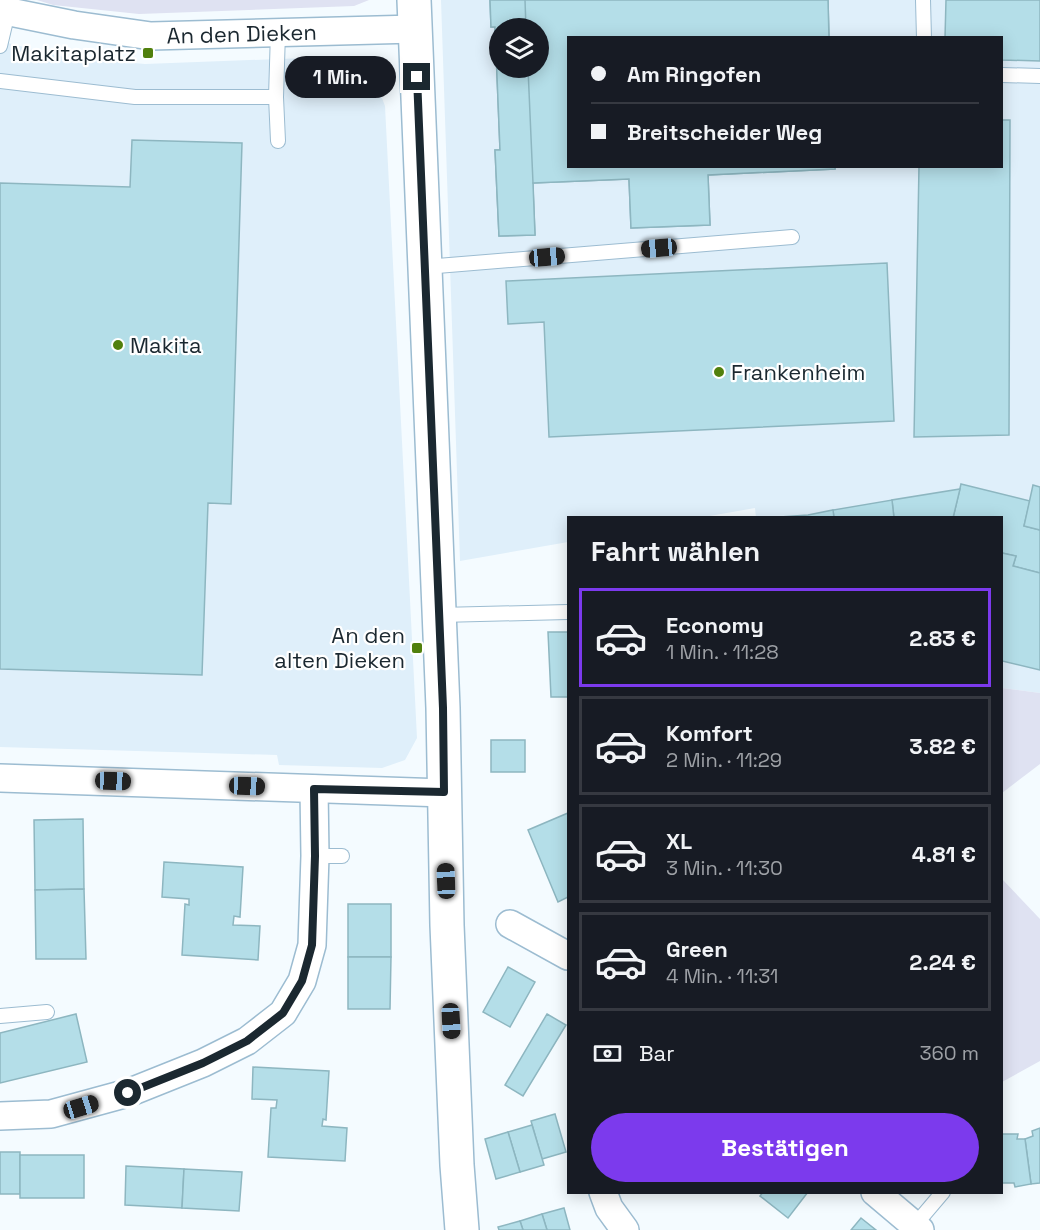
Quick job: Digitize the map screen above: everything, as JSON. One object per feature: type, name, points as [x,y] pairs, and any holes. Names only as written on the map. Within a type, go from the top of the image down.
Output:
[{"type":"main road","points":[[415,15],[443,708],[450,985],[462,1230]]},
{"type":"street","name":"An den Dieken","points":[[4,11],[74,25],[151,36],[278,32],[415,15]]},
{"type":"street","points":[[0,778],[444,792]]},
{"type":"street","points":[[0,1116],[51,1114],[128,1093],[203,1063],[247,1041],[283,1013],[302,981],[312,945],[315,856],[314,789]]},
{"type":"street","points":[[510,924],[567,955]]},
{"type":"street","points":[[604,1194],[609,1208],[625,1230]]},
{"type":"street","points":[[877,1194],[917,1227]]},
{"type":"lane","points":[[923,0],[924,36]]},
{"type":"lane","points":[[0,46],[4,11]]},
{"type":"lane","points":[[278,32],[276,97],[278,141]]},
{"type":"lane","points":[[1003,75],[1040,76]]},
{"type":"lane","points":[[0,81],[135,98],[276,97]]},
{"type":"lane","points":[[425,267],[792,237]]},
{"type":"lane","points":[[438,615],[567,612]]},
{"type":"lane","points":[[315,856],[342,855]]},
{"type":"lane","points":[[0,1016],[47,1012]]},
{"type":"lane","points":[[917,1227],[942,1194]]},
{"type":"shaded area","points":[[37,0],[369,0],[354,6],[139,14],[53,5]]},
{"type":"shaded area","points":[[441,0],[1040,0],[1040,693],[1003,688],[1003,516],[756,516],[755,508],[710,516],[567,516],[567,542],[460,561]]},
{"type":"shaded area","points":[[0,41],[64,57],[145,64],[331,57],[355,59],[372,72],[385,106],[417,738],[405,760],[382,768],[279,765],[277,755],[0,747]]},
{"type":"shaded area","points":[[1003,688],[1040,693],[1040,764],[1003,792]]},
{"type":"shaded area","points":[[1003,880],[1040,919],[1040,1061],[1003,1081]]},
{"type":"building","points":[[490,0],[525,0],[526,18],[491,18]]},
{"type":"building","points":[[490,0],[828,0],[829,36],[567,36],[567,168],[835,169],[708,175],[710,225],[631,228],[629,179],[533,183],[535,235],[499,236],[495,150],[500,150],[497,78],[549,78],[549,18],[491,18]]},
{"type":"building","points":[[525,0],[828,0],[829,36],[567,36],[567,168],[835,169],[708,175],[710,225],[631,228],[629,179],[533,183],[528,78],[549,78],[549,18],[526,18]]},
{"type":"building","points":[[946,0],[1040,0],[1040,61],[1003,60],[1003,36],[945,36]]},
{"type":"building","points":[[497,78],[528,78],[535,235],[499,236],[495,150],[500,150]]},
{"type":"building","points":[[1003,120],[1010,120],[1009,435],[914,437],[919,168],[1003,168]]},
{"type":"building","name":"Makita","points":[[132,140],[242,143],[231,504],[208,503],[202,675],[0,669],[0,183],[130,187]]},
{"type":"building","name":"Frankenheim","points":[[887,263],[894,421],[549,437],[544,322],[508,324],[506,281]]},
{"type":"building","points":[[961,484],[1030,501],[1024,526],[1040,530],[1040,573],[1013,566],[1016,556],[1003,553],[1003,516],[953,516]]},
{"type":"building","points":[[1033,485],[1040,487],[1040,530],[1024,526]]},
{"type":"building","points":[[960,489],[953,516],[894,516],[892,500]]},
{"type":"building","points":[[892,500],[894,516],[834,516],[833,510]]},
{"type":"building","points":[[833,510],[834,516],[794,516]]},
{"type":"building","points":[[1003,553],[1016,556],[1013,566],[1040,573],[1040,670],[1003,661]]},
{"type":"building","points":[[548,632],[567,632],[567,697],[551,697]]},
{"type":"building","points":[[491,740],[525,740],[525,772],[491,772]]},
{"type":"building","points":[[567,813],[567,898],[558,902],[528,830]]},
{"type":"building","points":[[83,819],[84,889],[35,890],[34,820]]},
{"type":"building","points":[[164,862],[243,867],[240,917],[234,916],[233,925],[260,926],[258,960],[182,955],[185,904],[189,905],[189,899],[162,897]]},
{"type":"building","points":[[84,889],[86,959],[36,959],[35,890]]},
{"type":"building","points":[[348,904],[391,904],[391,957],[348,957]]},
{"type":"building","points":[[348,957],[391,957],[390,1009],[348,1009]]},
{"type":"building","points":[[508,967],[535,982],[510,1027],[483,1012]]},
{"type":"building","points":[[76,1014],[87,1062],[0,1083],[0,1033]]},
{"type":"building","points":[[547,1014],[566,1025],[523,1096],[505,1085]]},
{"type":"building","points":[[253,1067],[329,1071],[326,1120],[323,1119],[322,1126],[347,1128],[345,1161],[268,1157],[271,1108],[276,1108],[277,1100],[252,1099]]},
{"type":"building","points":[[555,1114],[566,1152],[542,1159],[531,1121]]},
{"type":"building","points":[[532,1125],[544,1165],[520,1172],[508,1132]]},
{"type":"building","points":[[1040,1128],[1040,1183],[1031,1184],[1025,1139],[1033,1136],[1032,1131]]},
{"type":"building","points":[[508,1132],[520,1172],[496,1179],[485,1139]]},
{"type":"building","points":[[1003,1134],[1018,1134],[1017,1139],[1025,1139],[1031,1184],[1015,1187],[1014,1183],[1003,1183]]},
{"type":"building","points":[[0,1152],[20,1152],[20,1194],[0,1194]]},
{"type":"building","points":[[20,1155],[84,1155],[84,1198],[20,1198]]},
{"type":"building","points":[[126,1166],[184,1169],[182,1208],[125,1205]]},
{"type":"building","points":[[184,1169],[242,1172],[239,1211],[182,1208]]},
{"type":"building","points":[[762,1194],[806,1194],[788,1218],[760,1196]]},
{"type":"building","points":[[564,1208],[570,1230],[547,1230],[542,1214]]},
{"type":"building","points":[[542,1214],[547,1230],[523,1230],[520,1221]]},
{"type":"building","points":[[861,1218],[876,1230],[851,1230]]},
{"type":"building","points":[[520,1221],[523,1230],[499,1230],[498,1227]]},
{"type":"place","name":"Makitaplatz","points":[[148,53]]},
{"type":"place","name":"Makita","points":[[118,345]]},
{"type":"place","name":"Frankenheim","points":[[719,372]]},
{"type":"place","name":"An den alten Dieken","points":[[417,648]]},
{"type":"route","points":[[128,1093],[203,1063],[247,1041],[283,1013],[302,981],[312,945],[315,856],[314,789],[444,792],[443,708],[417,77]]}]
